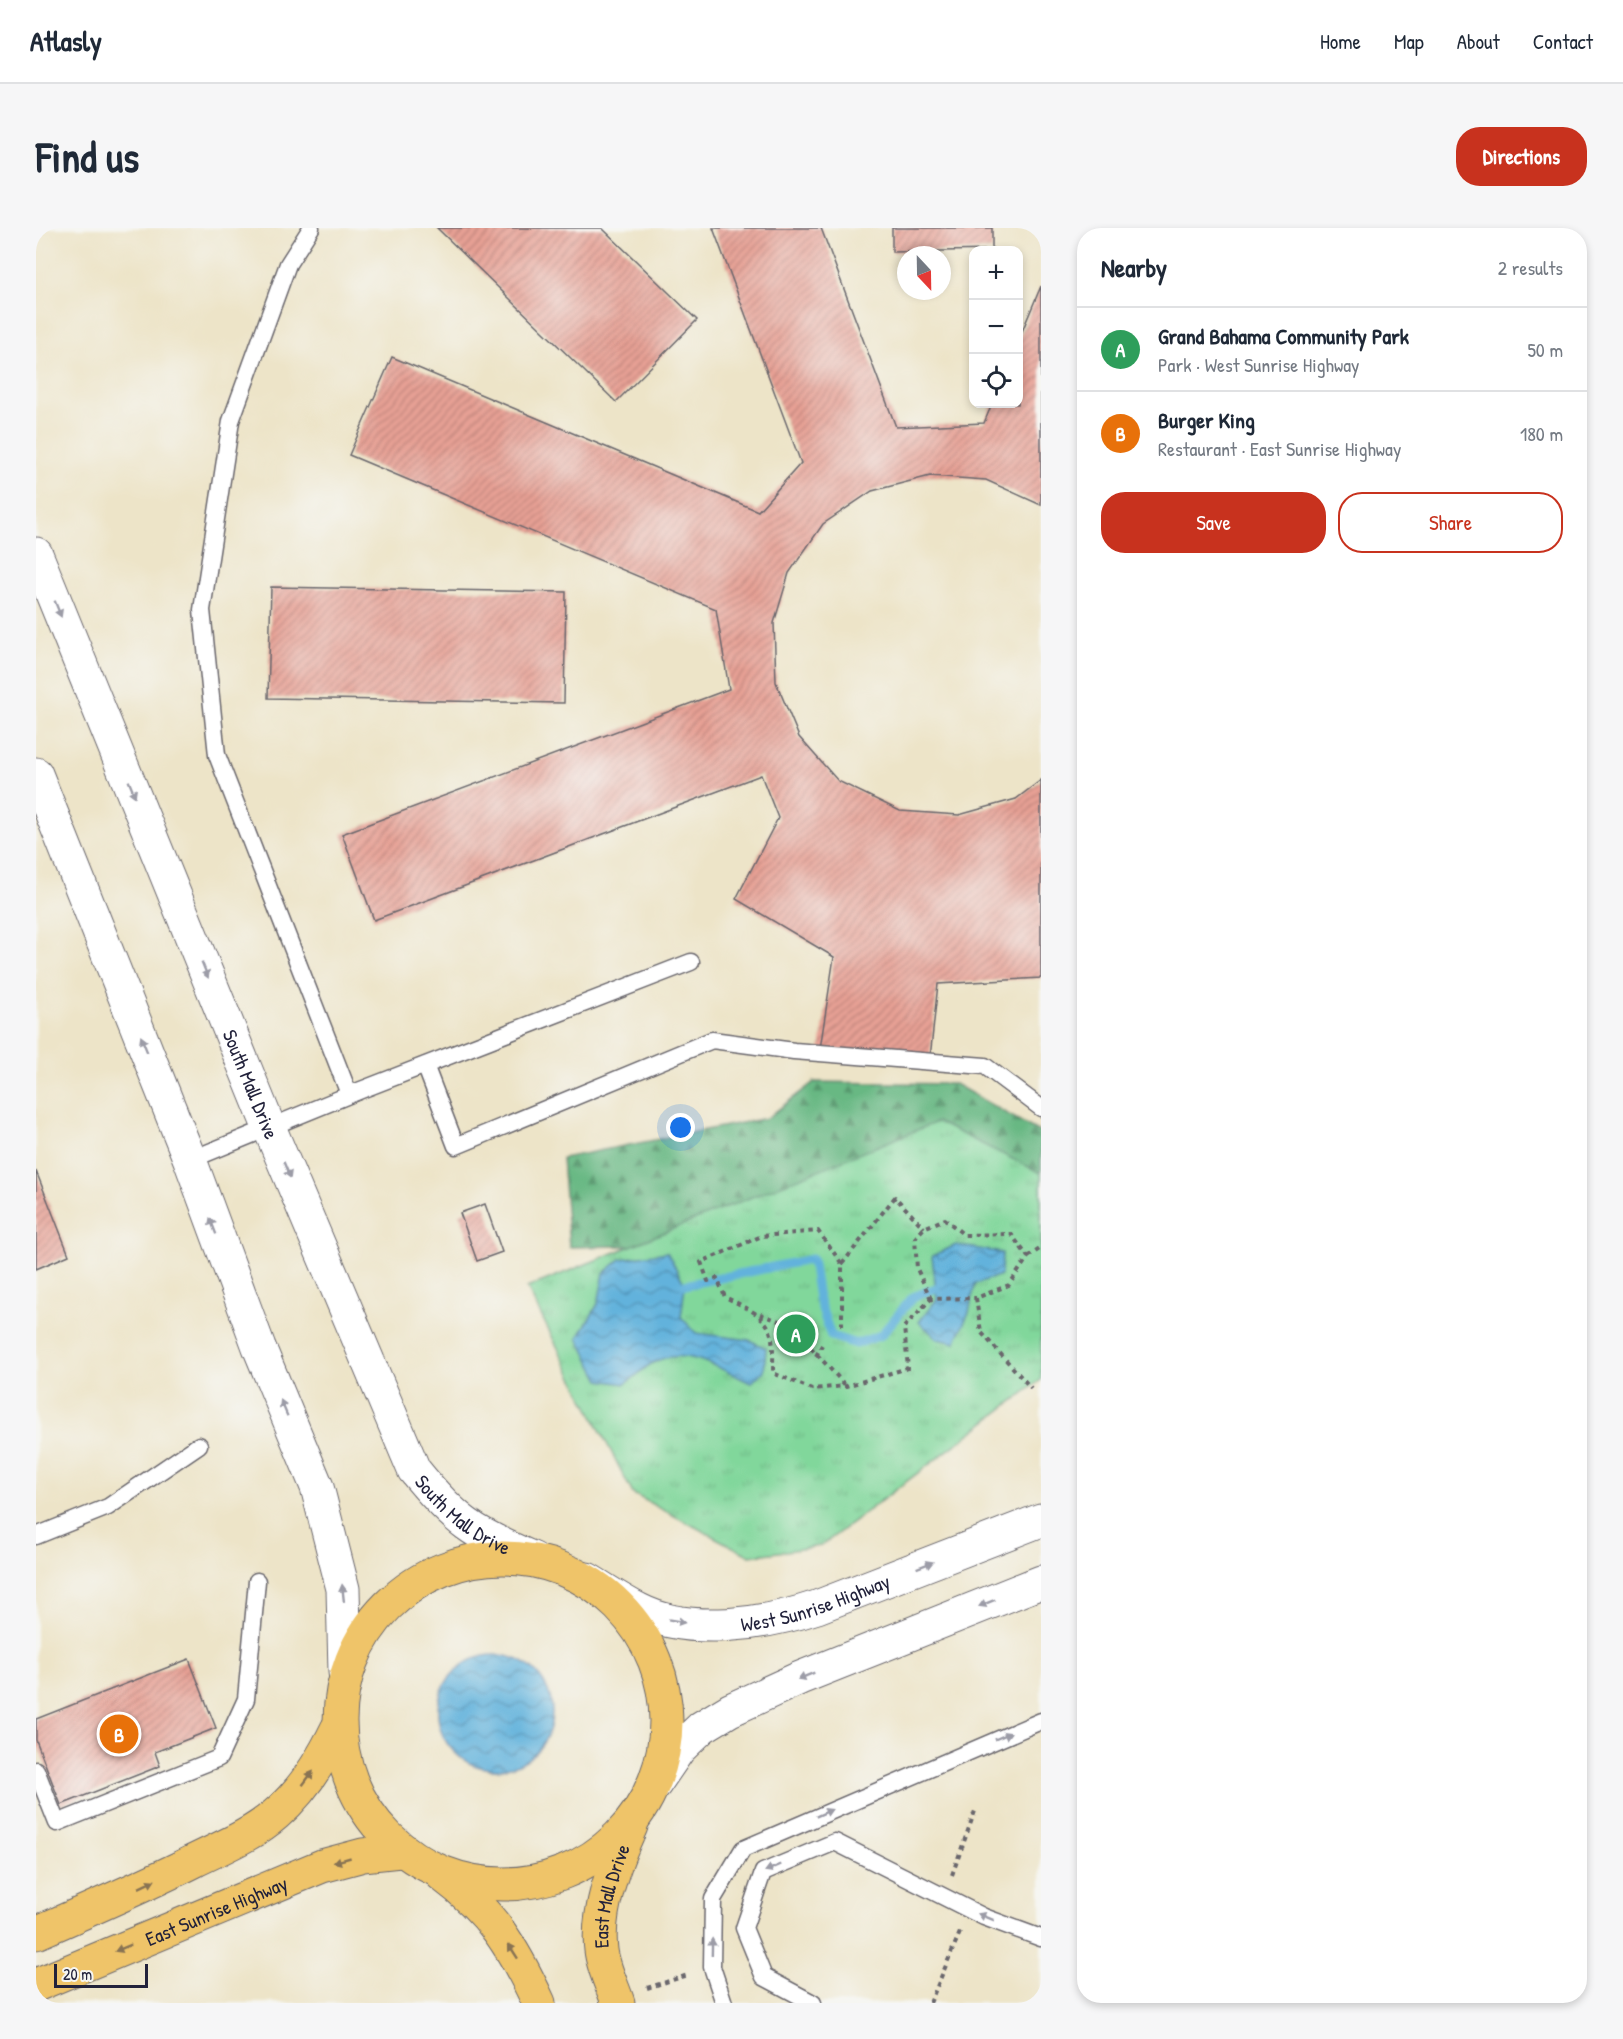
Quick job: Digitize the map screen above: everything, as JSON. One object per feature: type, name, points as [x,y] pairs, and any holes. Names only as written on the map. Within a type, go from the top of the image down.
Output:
[{"type":"main road","points":[[36,1933],[136,1890],[249,1834],[278,1813],[322,1759],[337,1729],[345,1672],[364,1631],[420,1578],[482,1557],[534,1559],[587,1579],[628,1612],[664,1681],[667,1738],[655,1784],[631,1824],[571,1871],[521,1885],[442,1875]]},
{"type":"main road","points":[[337,1729],[355,1796],[400,1851],[442,1875],[471,1897],[495,1924],[520,1962],[539,2003]]},
{"type":"main road","name":"East Mall Drive","points":[[617,2001],[601,1950],[604,1905],[615,1863],[631,1824]]},
{"type":"main road","name":"East Sunrise Highway","points":[[36,1985],[322,1866],[363,1855],[400,1851]]},
{"type":"street","name":"South Mall Drive","points":[[36,554],[269,1127],[414,1470],[445,1508],[464,1524],[486,1539],[534,1559]]},
{"type":"street","points":[[36,774],[190,1160],[259,1347],[317,1487],[327,1518],[343,1589],[345,1672]]},
{"type":"street","name":"West Sunrise Highway","points":[[587,1579],[640,1611],[664,1618],[723,1625],[756,1622],[787,1617],[817,1608],[1041,1520]]},
{"type":"street","points":[[655,1784],[679,1749],[702,1727],[730,1710],[800,1678],[1041,1582]]},
{"type":"lane","points":[[311,228],[288,264],[231,421],[202,610],[217,755],[349,1094]]},
{"type":"lane","points":[[190,1160],[349,1094],[691,963]]},
{"type":"lane","points":[[425,1065],[456,1146],[712,1040],[794,1051],[985,1066],[1041,1107]]},
{"type":"lane","points":[[36,1536],[108,1507],[199,1445]]},
{"type":"lane","points":[[36,1770],[57,1823],[219,1758],[246,1699],[257,1581]]},
{"type":"lane","points":[[724,2003],[712,1967],[713,1899],[743,1849],[1041,1720]]},
{"type":"lane","points":[[813,2003],[764,1977],[744,1928],[763,1872],[835,1842],[970,1910],[1041,1938]]},
{"type":"path","points":[[842,1264],[895,1197],[924,1228]]},
{"type":"path","points":[[931,1299],[917,1269],[915,1238],[924,1228],[945,1219],[964,1235],[1011,1234],[1028,1257]]},
{"type":"path","points":[[842,1326],[842,1264],[818,1231],[762,1236],[701,1262],[708,1281],[717,1278],[725,1297],[790,1325],[816,1356],[846,1386]]},
{"type":"path","points":[[760,1314],[774,1337],[773,1373],[812,1389],[846,1386],[908,1368],[904,1327],[931,1299],[976,1298],[1009,1285],[1028,1257],[1041,1248]]},
{"type":"path","points":[[976,1298],[981,1332],[1030,1388]]},
{"type":"path","points":[[816,1356],[822,1345]]},
{"type":"path","points":[[944,1897],[975,1811]]},
{"type":"path","points":[[930,2003],[970,1910]]},
{"type":"path","points":[[617,2001],[712,1967]]},
{"type":"green space","points":[[814,1082],[955,1084],[1041,1133],[1041,1323],[675,1245],[569,1247],[562,1158],[767,1118]]},
{"type":"green space","points":[[937,1122],[1041,1173],[1041,1380],[821,1546],[750,1556],[633,1494],[527,1288]]},
{"type":"water","points":[[956,1245],[1002,1253],[1001,1275],[975,1284],[969,1312],[955,1343],[938,1339],[919,1322],[937,1299],[932,1256]]},
{"type":"water","points":[[667,1252],[685,1285],[681,1317],[696,1333],[749,1340],[766,1348],[764,1371],[751,1383],[702,1361],[676,1357],[664,1358],[651,1364],[625,1384],[600,1380],[578,1338],[598,1304],[604,1273],[621,1259]]},
{"type":"water","points":[[495,1655],[517,1659],[535,1672],[548,1690],[552,1712],[548,1734],[535,1752],[517,1765],[495,1769],[473,1765],[455,1752],[442,1734],[438,1712],[442,1690],[455,1672],[473,1659]]},
{"type":"building","points":[[437,228],[602,228],[697,320],[616,402]]},
{"type":"building","points":[[713,228],[821,228],[896,427],[984,423],[990,408],[1023,408],[1023,329],[1041,286],[1041,505],[986,480],[930,476],[872,491],[823,524],[789,573],[774,623],[776,682],[799,737],[838,781],[900,811],[959,815],[1016,799],[1041,780],[1041,978],[938,984],[930,1058],[820,1049],[834,957],[736,899],[778,818],[761,775],[374,920],[342,834],[729,689],[716,609],[349,455],[392,357],[758,511],[801,463]]},
{"type":"building","points":[[892,228],[992,228],[992,246],[969,246],[969,250],[951,251],[951,246],[897,246],[897,252],[892,252]]},
{"type":"building","points":[[271,587],[566,592],[564,703],[268,698]]},
{"type":"building","points":[[36,1171],[69,1255],[36,1269]]},
{"type":"building","points":[[485,1204],[502,1252],[477,1261],[460,1213]]},
{"type":"building","points":[[189,1659],[216,1728],[155,1752],[160,1766],[61,1805],[36,1740],[36,1719]]},
{"type":"waterway","points":[[685,1285],[812,1259],[818,1298],[831,1336],[856,1344],[881,1335],[913,1297],[936,1288]]},
{"type":"place","name":"Grand Bahama Community Park","points":[[796,1334]]},
{"type":"place","name":"Burger King","points":[[119,1734]]}]
